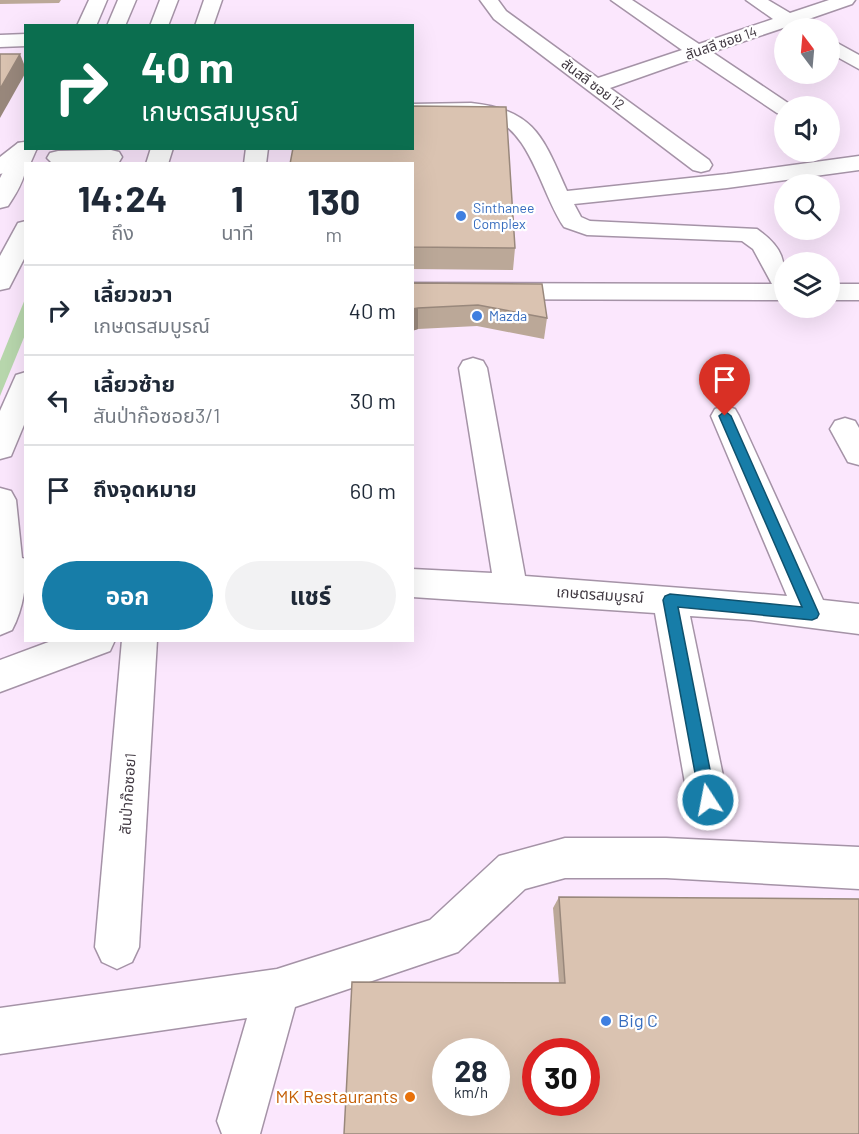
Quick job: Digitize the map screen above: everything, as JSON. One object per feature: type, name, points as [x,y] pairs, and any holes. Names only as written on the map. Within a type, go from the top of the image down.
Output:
[{"type":"street","points":[[87,24],[98,0]]},
{"type":"street","points":[[117,24],[127,0]]},
{"type":"street","points":[[160,24],[169,0]]},
{"type":"street","points":[[205,24],[213,0]]},
{"type":"street","name":"สันสลี ซอย 12","points":[[489,0],[500,15],[701,165]]},
{"type":"street","points":[[620,0],[774,102]]},
{"type":"street","points":[[755,0],[786,18]]},
{"type":"street","name":"สันสลี ซอย 14","points":[[808,18],[846,0]]},
{"type":"street","name":"สันสลี ซอย 14","points":[[595,86],[699,51],[774,30]]},
{"type":"street","points":[[0,41],[24,40]]},
{"type":"street","points":[[840,51],[859,63]]},
{"type":"street","points":[[414,110],[488,111],[510,118],[526,133],[572,222],[587,228],[748,234],[763,245],[774,264]]},
{"type":"street","points":[[0,166],[18,150]]},
{"type":"street","points":[[0,201],[18,150]]},
{"type":"street","points":[[58,157],[111,156]]},
{"type":"street","points":[[559,199],[727,181],[859,163]]},
{"type":"street","points":[[0,282],[24,232]]},
{"type":"street","points":[[414,291],[774,292]]},
{"type":"street","points":[[840,292],[859,292]]},
{"type":"street","points":[[473,368],[511,588]]},
{"type":"street","points":[[0,448],[24,387]]},
{"type":"street","points":[[725,416],[812,614]]},
{"type":"street","points":[[845,429],[859,454]]},
{"type":"street","points":[[0,500],[9,588]]},
{"type":"street","points":[[0,621],[24,545]]},
{"type":"street","name":"เกษตรสมบูรณ์","points":[[414,583],[670,600],[859,619]]},
{"type":"street","points":[[670,600],[708,800]]},
{"type":"street","points":[[0,676],[93,642]]},
{"type":"street","name":"สันป่าก๊อซอย1","points":[[117,947],[140,642]]},
{"type":"street","points":[[0,1031],[277,991],[443,937],[514,871],[565,858],[666,858],[859,868]]},
{"type":"street","points":[[242,1121],[277,991]]},
{"type":"green space","points":[[24,301],[24,337],[0,396],[0,361]]},
{"type":"building","points":[[0,54],[20,54],[0,89]]},
{"type":"building","name":"Sinthanee Complex","points":[[414,106],[506,107],[515,248],[414,247],[414,162],[290,162],[293,150],[414,150]]},
{"type":"building","points":[[414,283],[542,284],[547,318],[478,305],[414,309]]},
{"type":"building","name":"Big C","points":[[559,897],[859,899],[859,1134],[344,1134],[352,982],[565,983]]},
{"type":"place","name":"Sinthanee Complex","points":[[461,216]]},
{"type":"place","name":"Mazda","points":[[477,316]]},
{"type":"place","name":"Big C","points":[[606,1021]]},
{"type":"place","name":"MK Restaurants","points":[[410,1097]]},
{"type":"route","points":[[708,800],[670,600],[751,606],[812,614],[725,416]]}]
